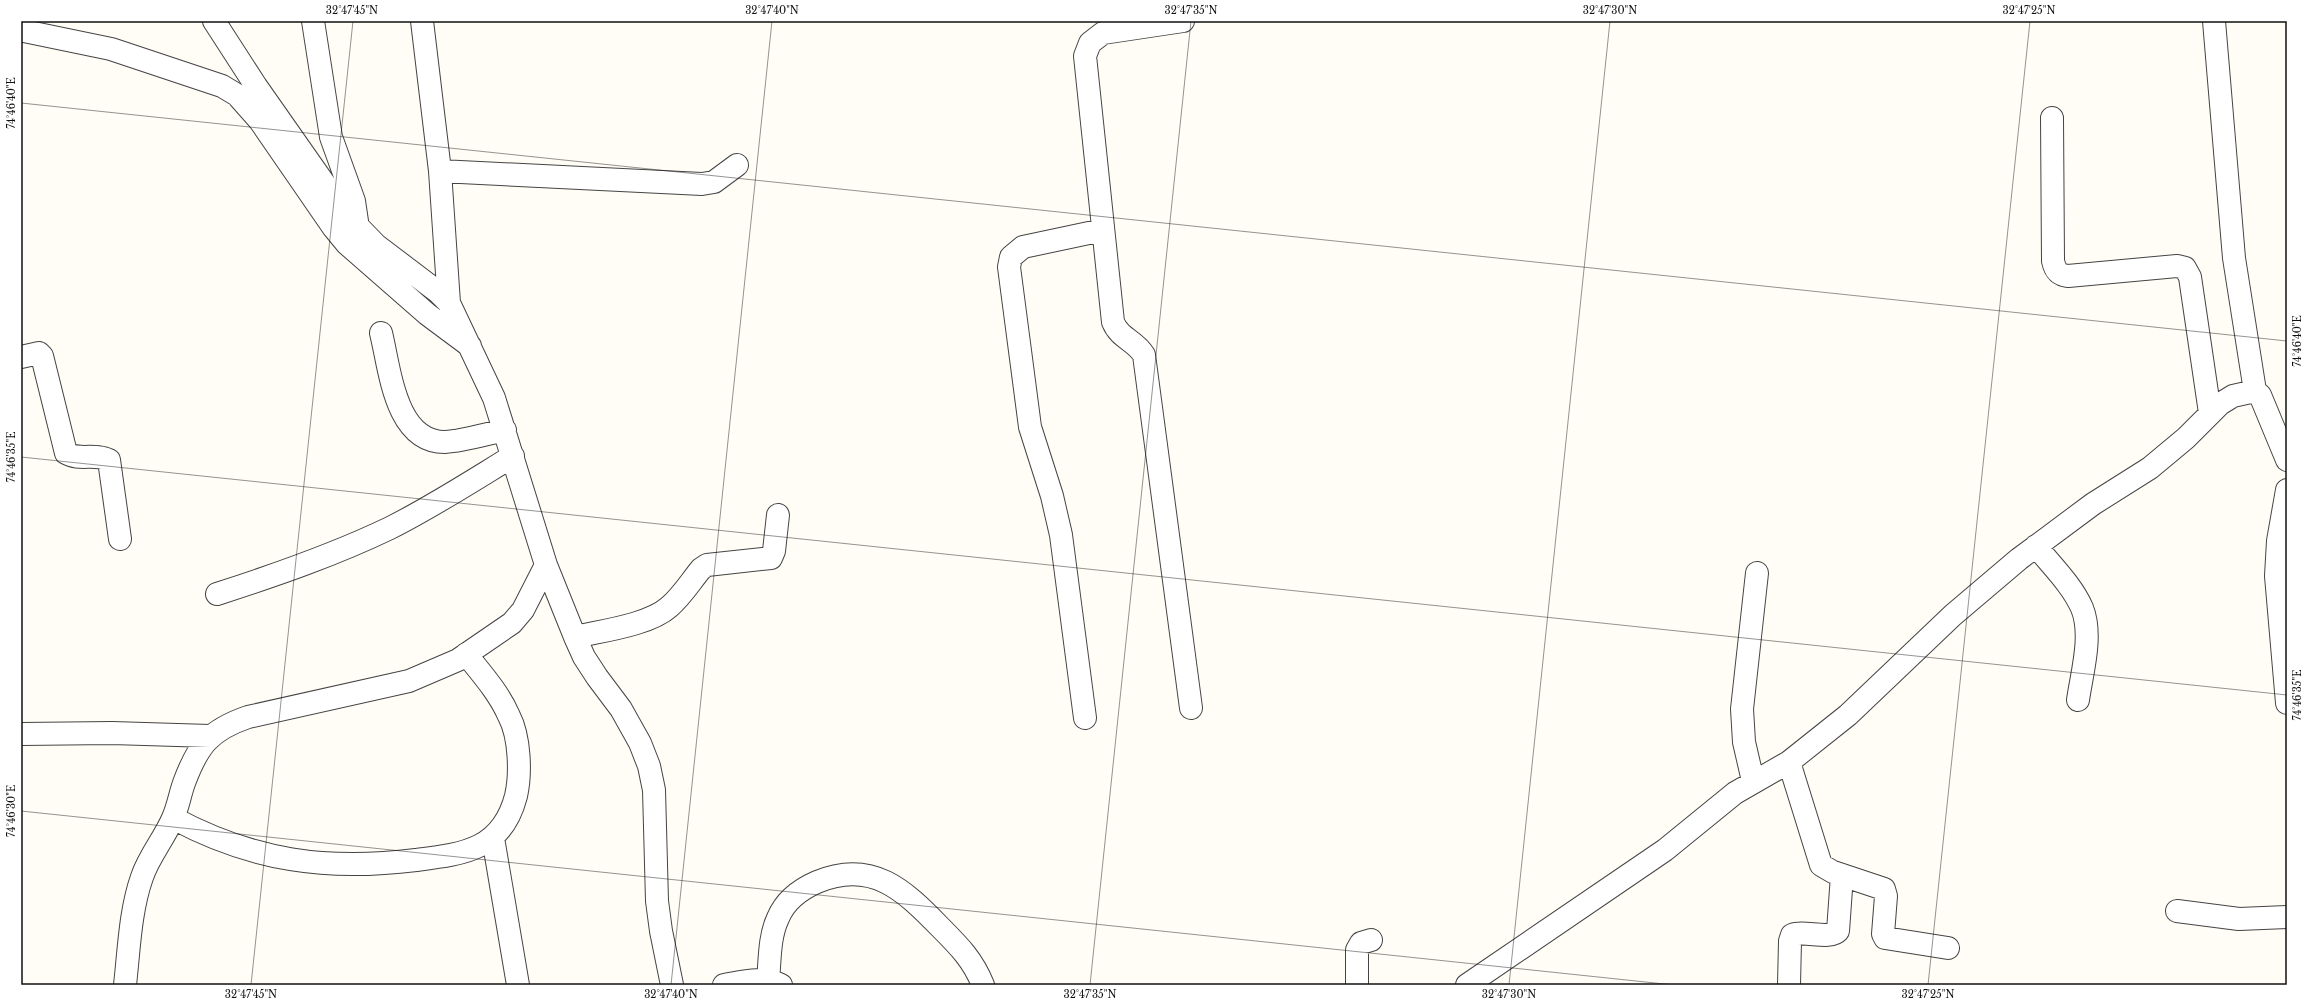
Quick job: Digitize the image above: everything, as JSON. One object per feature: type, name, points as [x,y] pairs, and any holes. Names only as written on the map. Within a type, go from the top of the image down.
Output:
[{"type":"street","points":[[214,21],[256,86],[345,212],[358,228],[376,245],[438,292],[449,303],[492,392],[546,565],[575,637],[592,670],[621,709],[640,743],[649,766],[654,790],[657,901],[661,931],[672,985]]},
{"type":"street","points":[[313,21],[331,137],[354,200],[358,228]]},
{"type":"street","points":[[422,21],[440,171],[449,303]]},
{"type":"street","points":[[1183,21],[1103,33],[1095,38],[1087,48],[1085,63],[1113,322],[1118,333],[1140,348],[1146,365],[1191,708]]},
{"type":"street","points":[[2214,21],[2234,258],[2255,391],[2260,395],[2287,460]]},
{"type":"street","points":[[24,31],[111,49],[222,86],[238,95],[260,120],[333,227],[347,244],[427,314],[470,346]]},
{"type":"street","points":[[2052,118],[2053,261],[2055,269],[2058,273],[2068,276],[2177,266],[2185,268],[2190,277],[2210,413]]},
{"type":"street","points":[[440,171],[702,184],[714,182],[737,165]]},
{"type":"street","points":[[1085,718],[1061,535],[1052,496],[1030,427],[1009,267],[1011,256],[1023,247],[1102,230]]},
{"type":"street","points":[[381,333],[399,405],[404,417],[420,435],[431,440],[446,442],[505,430]]},
{"type":"street","points":[[21,357],[39,353],[42,356],[66,454],[75,457],[100,457],[109,460],[120,539]]},
{"type":"street","points":[[1467,985],[1665,850],[1702,818],[1735,793],[1789,762],[1848,715],[1977,593],[2036,546],[2093,504],[2150,468],[2186,438],[2210,413],[2233,396],[2255,391]]},
{"type":"street","points":[[217,594],[291,570],[390,528],[448,496],[513,456]]},
{"type":"street","points":[[2287,490],[2278,541],[2276,576],[2287,703]]},
{"type":"street","points":[[575,637],[648,619],[660,613],[670,607],[701,569],[707,566],[771,558],[774,551],[778,515]]},
{"type":"street","points":[[2036,546],[2076,597],[2082,609],[2086,636],[2078,700]]},
{"type":"street","points":[[125,985],[136,895],[146,866],[173,818],[184,783],[197,754],[210,736],[232,722],[248,717],[409,681],[466,654],[512,623],[523,610],[546,565]]},
{"type":"street","points":[[1753,782],[1744,742],[1742,710],[1757,573]]},
{"type":"street","points":[[173,818],[216,839],[241,848],[300,861],[326,864],[373,865],[454,856],[477,848],[493,838],[512,810],[519,784],[519,756],[511,718],[502,700],[466,654]]},
{"type":"street","points":[[21,734],[112,733],[210,736]]},
{"type":"street","points":[[1789,762],[1818,859],[1825,868],[1884,889],[1886,896],[1884,938],[1948,948]]},
{"type":"street","points":[[493,838],[518,985]]},
{"type":"street","points":[[724,985],[754,980],[774,983],[773,932],[784,907],[809,886],[835,876],[854,874],[878,878],[906,893],[964,952],[975,966],[983,985]]},
{"type":"street","points":[[1789,985],[1790,941],[1792,935],[1798,933],[1833,934],[1838,931],[1842,875]]},
{"type":"street","points":[[2177,911],[2239,920],[2287,917]]},
{"type":"street","points":[[1357,985],[1357,950],[1361,943],[1371,940]]}]
